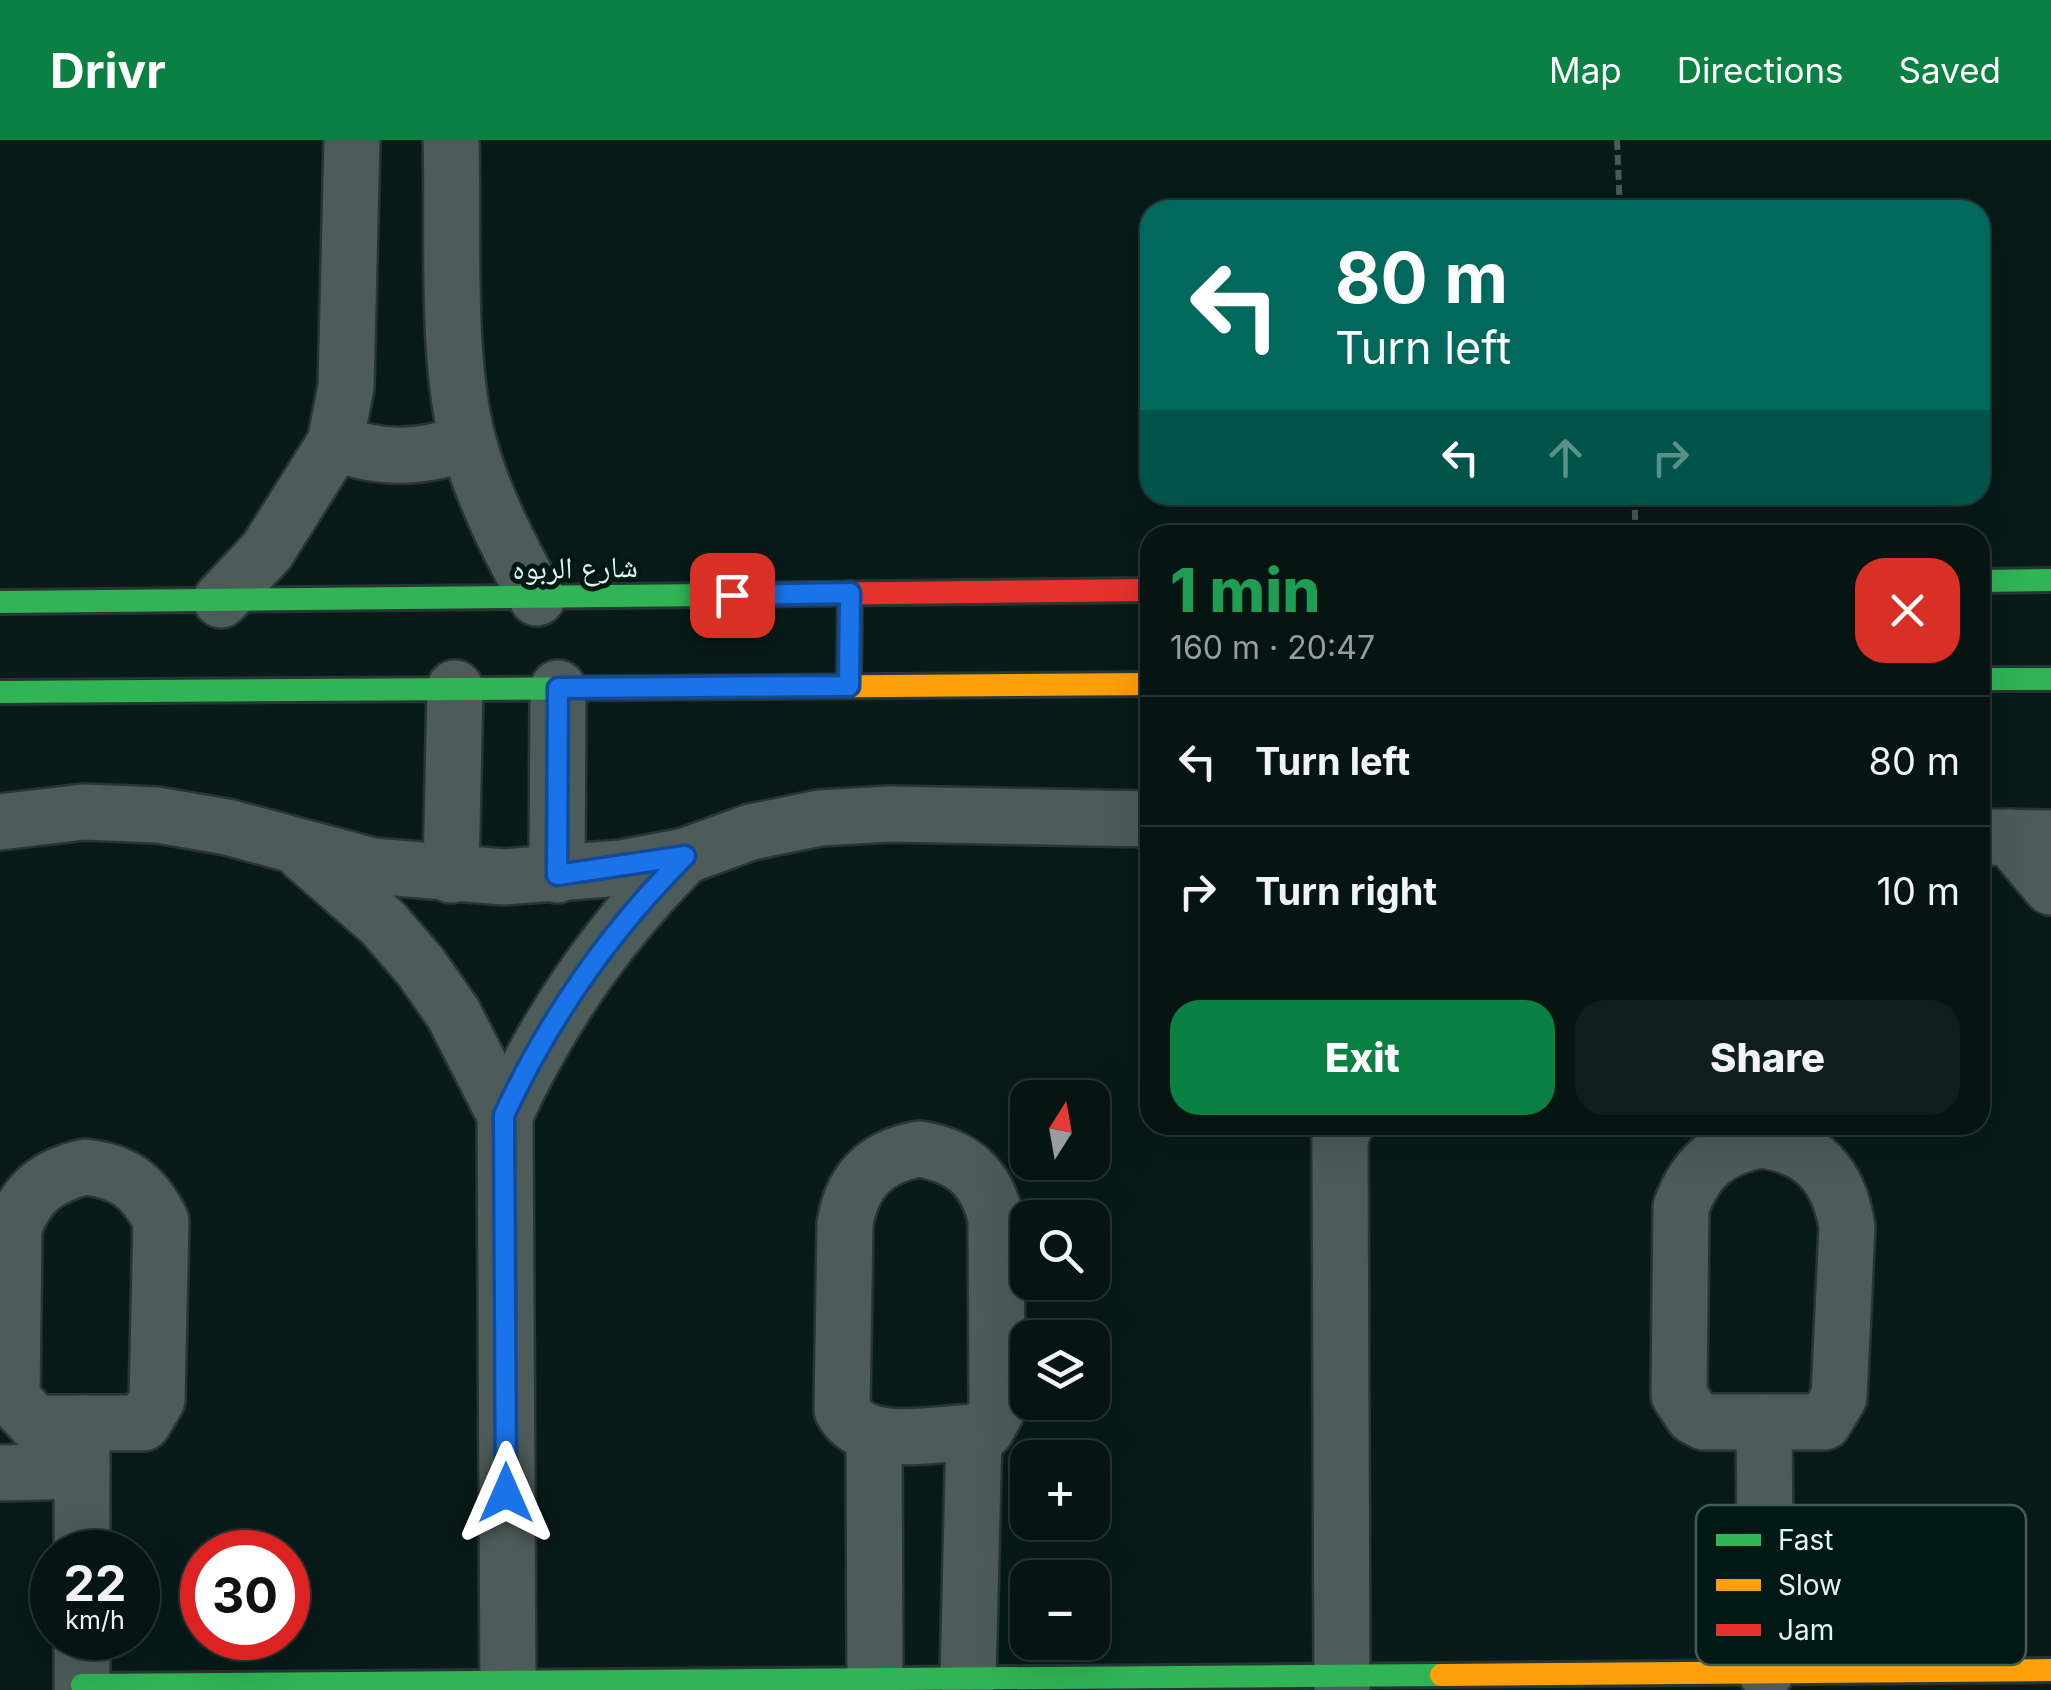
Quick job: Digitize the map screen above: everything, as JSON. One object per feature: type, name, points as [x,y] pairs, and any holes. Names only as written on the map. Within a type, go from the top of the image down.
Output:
[{"type":"street","points":[[221,600],[267,551],[335,443],[346,387],[352,140]]},
{"type":"street","points":[[452,140],[457,386],[468,442],[486,496],[537,598]]},
{"type":"street","points":[[335,443],[365,454],[398,458],[434,454],[468,442]]},
{"type":"street","points":[[1990,580],[2051,580]]},
{"type":"street","name":"شارع الربوه","points":[[0,602],[1140,590]]},
{"type":"street","points":[[849,686],[850,593]]},
{"type":"street","points":[[1990,679],[2051,679]]},
{"type":"street","points":[[0,692],[1140,684]]},
{"type":"street","points":[[451,875],[455,688]]},
{"type":"street","points":[[557,875],[558,688]]},
{"type":"street","points":[[0,822],[84,812],[157,815],[228,827],[372,866],[451,875],[557,875],[685,856],[751,832],[820,818],[890,814],[1137,829]]},
{"type":"street","points":[[2013,838],[2051,887]]},
{"type":"street","points":[[296,848],[356,897],[420,966],[462,1030],[504,1115],[508,1686]]},
{"type":"street","points":[[504,1115],[527,1067],[581,976],[648,893],[685,856]]},
{"type":"street","points":[[1340,1135],[1342,1683]]},
{"type":"street","points":[[1759,1140],[1786,1143],[1811,1156],[1830,1174],[1843,1199],[1847,1226],[1837,1406],[1824,1422],[1764,1422],[1704,1422],[1693,1416],[1679,1396],[1682,1207],[1691,1182],[1708,1160],[1732,1146],[1759,1140]]},
{"type":"street","points":[[918,1149],[952,1158],[980,1178],[992,1198],[996,1220],[996,1410],[986,1430],[874,1436],[849,1424],[842,1410],[844,1224],[848,1201],[859,1181],[895,1153],[918,1149]]},
{"type":"street","points":[[0,1473],[82,1447],[142,1423],[156,1408],[164,1242],[161,1221],[141,1189],[109,1169],[85,1166],[60,1173],[39,1185],[23,1204],[14,1228],[12,1398],[35,1422],[82,1447]]},
{"type":"street","points":[[1764,1422],[1765,1505]]},
{"type":"street","points":[[968,1679],[974,1432]]},
{"type":"street","points":[[874,1436],[874,1680]]},
{"type":"street","points":[[82,1447],[82,1530]]},
{"type":"street","points":[[1766,1665],[1766,1672]]},
{"type":"street","points":[[82,1671],[508,1686],[968,1679],[1342,1683],[1766,1672],[2051,1670]]},
{"type":"path","points":[[1617,140],[1620,200]]},
{"type":"traffic: fast","points":[[1990,581],[2051,580]]},
{"type":"traffic: fast","points":[[0,602],[804,594]]},
{"type":"traffic: fast","points":[[1990,679],[2051,679]]},
{"type":"traffic: fast","points":[[0,692],[624,688]]},
{"type":"traffic: fast","points":[[82,1685],[1441,1675]]},
{"type":"traffic: slow","points":[[849,686],[850,593]]},
{"type":"traffic: slow","points":[[624,688],[1140,684]]},
{"type":"traffic: slow","points":[[1441,1675],[2051,1670]]},
{"type":"traffic: jam","points":[[804,594],[1140,590]]},
{"type":"route","points":[[506,1493],[504,1115],[553,1020],[581,976],[648,893],[685,856],[557,875],[558,688],[849,686],[850,593],[732,595]]}]
